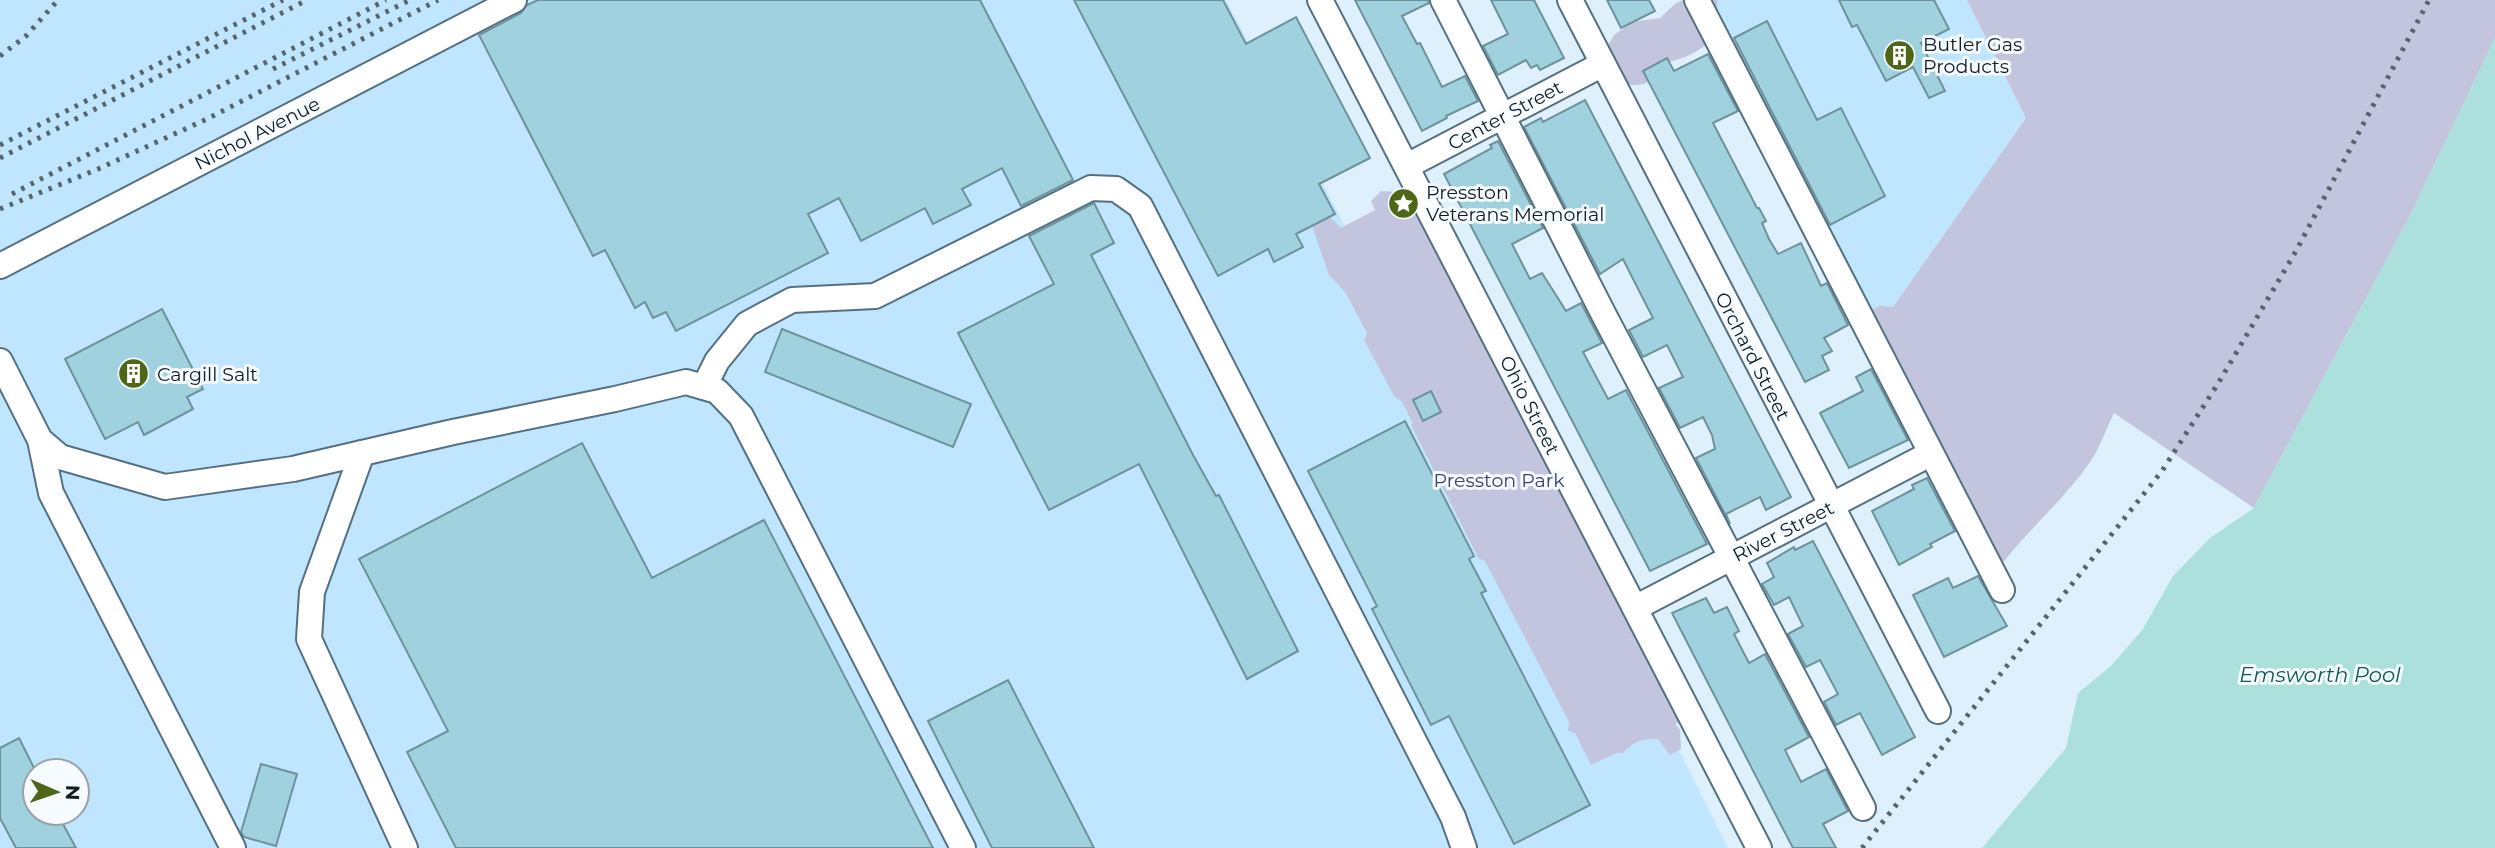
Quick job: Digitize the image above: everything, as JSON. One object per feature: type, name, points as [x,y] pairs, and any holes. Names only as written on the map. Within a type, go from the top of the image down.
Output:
[{"type":"street","name":"Nichol Avenue","points":[[0,266],[514,0]]},
{"type":"street","name":"Ohio Street","points":[[1320,0],[1759,848]]},
{"type":"street","points":[[1443,0],[1863,808]]},
{"type":"street","name":"Orchard Street","points":[[1570,0],[1938,711]]},
{"type":"street","points":[[1697,0],[2002,590]]},
{"type":"street","name":"Center Street","points":[[1406,166],[1603,64]]},
{"type":"street","points":[[704,387],[717,360],[747,324],[792,300],[875,296],[1091,188],[1116,189],[1140,206],[1446,805],[1464,848]]},
{"type":"street","points":[[0,361],[40,440],[51,493],[233,848]]},
{"type":"street","points":[[40,440],[60,457],[165,487],[292,470],[686,382],[717,391],[741,416],[963,848]]},
{"type":"street","points":[[362,453],[312,592],[309,639],[405,848]]},
{"type":"street","name":"River Street","points":[[1635,608],[1930,454]]},
{"type":"shaded area","points":[[0,0],[1226,0],[1345,226],[1591,765],[1668,728],[1728,848],[0,848]]},
{"type":"shaded area","points":[[1697,0],[1967,0],[2026,118],[1880,326],[1868,332]]},
{"type":"green space","points":[[1683,0],[1718,0],[1719,22],[1713,37],[1693,53],[1669,62],[1658,76],[1646,83],[1633,85],[1615,82],[1602,56],[1614,35],[1632,22],[1660,18]]},
{"type":"green space","points":[[1967,0],[2495,0],[2495,38],[2410,216],[2254,508],[2114,413],[2097,451],[2079,477],[1994,575],[1869,311],[1880,306],[1893,307],[2026,118]]},
{"type":"green space","name":"Presston Park","points":[[1381,191],[1397,192],[1401,197],[1406,194],[1413,206],[1427,208],[1450,278],[1681,721],[1675,724],[1680,730],[1681,749],[1670,755],[1658,739],[1648,739],[1635,743],[1623,753],[1616,753],[1591,765],[1575,733],[1568,731],[1569,722],[1485,561],[1479,559],[1402,402],[1394,396],[1364,340],[1367,333],[1345,292],[1329,275],[1312,226],[1330,217],[1341,228],[1375,210],[1371,201]]},
{"type":"water","name":"Emsworth Pool","points":[[2495,38],[2495,848],[1982,848],[2066,748],[2078,693],[2111,666],[2143,629],[2173,576],[2210,538],[2254,508],[2410,216]]},
{"type":"building","points":[[538,0],[980,0],[1073,180],[1021,206],[1002,168],[962,189],[971,205],[933,224],[925,208],[861,241],[839,198],[808,214],[828,253],[676,331],[666,312],[653,318],[645,302],[635,308],[605,250],[593,256],[479,35],[521,13],[527,5]]},
{"type":"building","points":[[1074,0],[1223,0],[1246,44],[1296,17],[1370,158],[1319,184],[1335,214],[1296,234],[1303,247],[1274,262],[1268,249],[1218,276]]},
{"type":"building","points":[[1355,0],[1428,0],[1429,3],[1402,16],[1417,44],[1420,43],[1442,87],[1465,76],[1478,101],[1422,131]]},
{"type":"building","points":[[1491,0],[1534,0],[1564,58],[1540,70],[1537,65],[1531,68],[1526,60],[1498,75],[1483,46],[1508,34]]},
{"type":"building","points":[[1607,0],[1649,0],[1655,11],[1621,28]]},
{"type":"building","name":"Butler Gas Products","points":[[1839,0],[1934,0],[1949,29],[1921,43],[1945,91],[1929,98],[1913,67],[1886,81],[1857,25],[1852,27]]},
{"type":"building","points":[[1767,21],[1817,120],[1841,108],[1885,196],[1830,225],[1734,38]]},
{"type":"building","points":[[1708,54],[1738,111],[1713,123],[1766,221],[1762,223],[1769,239],[1778,254],[1801,243],[1821,286],[1827,283],[1848,325],[1824,338],[1832,351],[1822,356],[1829,370],[1805,382],[1643,71],[1667,58],[1674,71]]},
{"type":"building","points":[[1585,100],[1791,497],[1766,510],[1760,497],[1726,514],[1730,524],[1696,458],[1715,449],[1712,435],[1703,417],[1680,428],[1659,388],[1683,377],[1667,345],[1643,357],[1629,330],[1653,318],[1623,259],[1600,274],[1524,127],[1541,118],[1543,122]]},
{"type":"building","points":[[1498,141],[1543,228],[1512,244],[1530,279],[1542,273],[1566,311],[1581,303],[1602,343],[1583,352],[1608,399],[1626,390],[1707,544],[1650,571],[1444,174],[1492,148],[1490,145]]},
{"type":"building","points":[[1094,203],[1114,243],[1091,255],[1193,455],[1216,496],[1219,495],[1298,651],[1247,679],[1139,464],[1049,510],[958,333],[1054,284],[1029,236]]},
{"type":"building","name":"Cargill Salt","points":[[162,309],[203,389],[187,397],[193,409],[144,435],[138,422],[105,439],[65,359]]},
{"type":"building","points":[[782,329],[971,404],[953,447],[765,372]]},
{"type":"building","points":[[1871,369],[1908,440],[1849,468],[1820,413],[1863,391],[1856,377]]},
{"type":"building","points":[[1431,391],[1441,412],[1423,421],[1413,400]]},
{"type":"building","points":[[1405,421],[1474,556],[1469,559],[1486,591],[1481,593],[1590,805],[1514,844],[1449,716],[1431,725],[1372,609],[1377,606],[1308,471]]},
{"type":"building","points":[[582,443],[652,578],[764,520],[933,848],[456,848],[407,752],[448,731],[359,559]]},
{"type":"building","points":[[1927,478],[1955,531],[1899,565],[1872,511],[1914,489],[1912,485]]},
{"type":"building","points":[[1813,541],[1915,737],[1882,755],[1860,713],[1836,725],[1824,702],[1838,694],[1820,660],[1806,667],[1788,634],[1803,626],[1789,597],[1774,605],[1762,584],[1774,577],[1767,563],[1794,547],[1795,550]]},
{"type":"building","points":[[1978,576],[2007,626],[1944,657],[1913,595],[1948,578],[1953,588]]},
{"type":"building","points":[[1706,598],[1714,613],[1727,607],[1739,631],[1734,634],[1749,663],[1765,654],[1809,737],[1785,750],[1801,782],[1826,769],[1848,811],[1823,824],[1836,848],[1793,848],[1782,827],[1672,613]]},
{"type":"building","points":[[1008,680],[1094,848],[992,848],[928,721]]},
{"type":"building","points":[[19,738],[28,757],[21,757],[21,827],[65,827],[76,848],[16,848],[0,818],[0,748]]},
{"type":"building","points":[[261,764],[297,774],[276,846],[244,837],[241,832]]},
{"type":"railway","points":[[0,56],[26,36],[58,0]]},
{"type":"railway","points":[[0,145],[283,0]]},
{"type":"railway","points":[[0,158],[307,0]]},
{"type":"railway","points":[[12,194],[386,0]]},
{"type":"railway","points":[[273,69],[410,0]]},
{"type":"railway","points":[[0,209],[98,169],[207,119],[438,0]]},
{"type":"railway","points":[[1862,848],[2162,471],[2219,382],[2296,251],[2429,0]]},
{"type":"place","name":"Butler Gas Products","points":[[1900,55]]},
{"type":"place","name":"Presston Veterans Memorial","points":[[1403,203]]},
{"type":"place","name":"Cargill Salt","points":[[134,374]]}]
